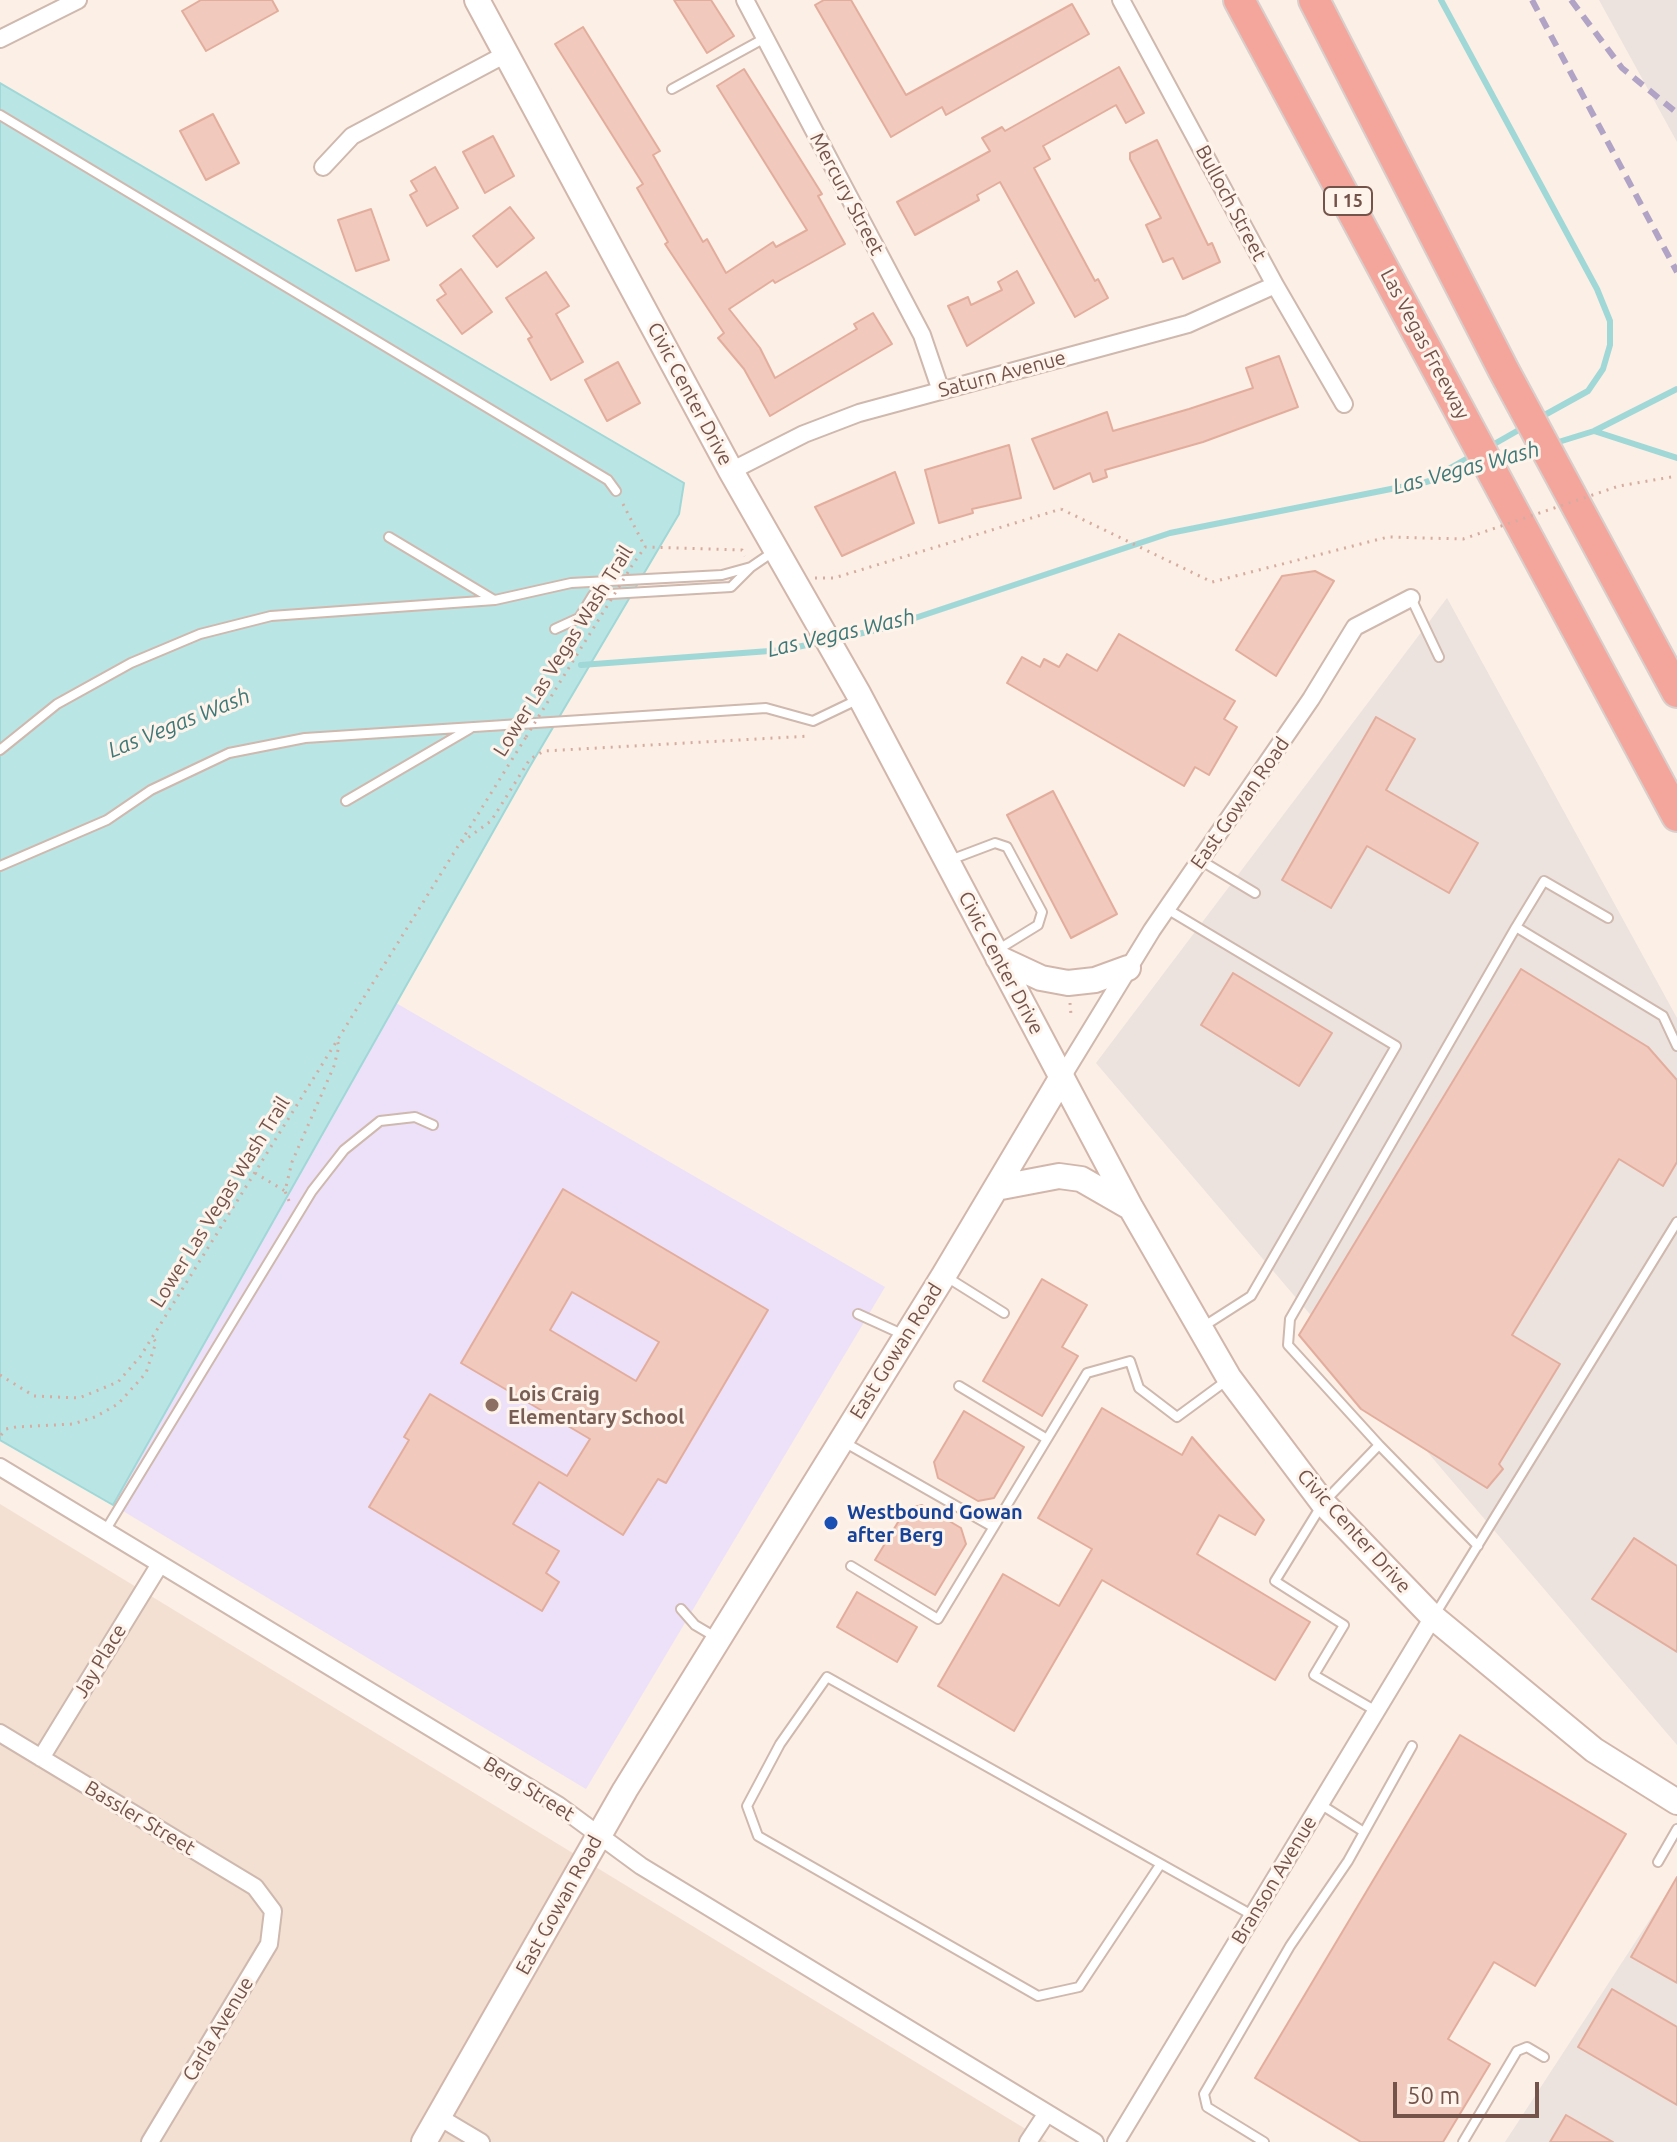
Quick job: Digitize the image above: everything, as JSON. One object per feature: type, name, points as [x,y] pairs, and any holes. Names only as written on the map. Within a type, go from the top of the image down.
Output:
[{"type":"highway","name":"Las Vegas Freeway","points":[[1239,0],[1677,816]]},
{"type":"highway","points":[[1314,0],[1504,371],[1677,692]]},
{"type":"street","points":[[0,39],[78,0]]},
{"type":"street","name":"Civic Center Drive","points":[[477,0],[731,471],[798,583],[860,696],[1131,1208],[1229,1378],[1323,1503],[1433,1617],[1594,1750],[1677,1802]]},
{"type":"street","name":"Mercury Street","points":[[745,0],[922,335],[941,391]]},
{"type":"street","name":"Bulloch Street","points":[[1121,0],[1275,285],[1344,404]]},
{"type":"street","points":[[323,167],[352,136],[506,54]]},
{"type":"street","name":"Saturn Avenue","points":[[731,471],[804,434],[859,413],[1188,324],[1275,285]]},
{"type":"street","name":"East Gowan Road","points":[[424,2142],[599,1834],[944,1275],[1128,968],[1311,699],[1355,627],[1411,598]]},
{"type":"street","points":[[996,955],[1041,978],[1068,983],[1095,980],[1128,968]]},
{"type":"street","points":[[996,1188],[1059,1176],[1070,1177],[1091,1184],[1131,1208]]},
{"type":"street","name":"Berg Street","points":[[0,1467],[558,1805],[641,1866],[1095,2142]]},
{"type":"street","name":"Jay Place","points":[[41,1758],[160,1564]]},
{"type":"street","name":"Branson Avenue","points":[[1116,2142],[1433,1617]]},
{"type":"street","name":"Bassler Street","points":[[0,1733],[255,1887],[273,1911]]},
{"type":"street","name":"Carla Avenue","points":[[156,2140],[269,1944],[273,1911]]},
{"type":"street","points":[[1028,2142],[1047,2113]]},
{"type":"street","points":[[439,2117],[481,2142]]},
{"type":"lane","points":[[672,89],[765,38]]},
{"type":"lane","points":[[0,115],[608,480],[616,491]]},
{"type":"lane","points":[[389,537],[495,600]]},
{"type":"lane","points":[[555,629],[579,618],[593,595],[731,587],[751,567],[777,549]]},
{"type":"lane","points":[[0,750],[57,704],[131,663],[200,634],[271,616],[495,600],[571,583],[722,575],[751,567]]},
{"type":"lane","points":[[1411,598],[1439,657]]},
{"type":"lane","points":[[0,866],[107,820],[151,790],[229,753],[305,738],[766,708],[813,721],[860,696]]},
{"type":"lane","points":[[346,801],[475,726]]},
{"type":"lane","points":[[947,861],[995,843],[1007,847],[1042,912],[1038,925],[996,955]]},
{"type":"lane","points":[[1200,860],[1255,893]]},
{"type":"lane","points":[[1478,1546],[1379,1445],[1288,1345],[1286,1330],[1544,881],[1608,918]]},
{"type":"lane","points":[[1167,908],[1396,1046],[1251,1296],[1199,1329]]},
{"type":"lane","points":[[1516,927],[1663,1016],[1677,1046]]},
{"type":"lane","points":[[105,1531],[296,1217],[344,1150],[380,1121],[415,1117],[433,1125]]},
{"type":"lane","points":[[1433,1617],[1677,1222]]},
{"type":"lane","points":[[944,1275],[1004,1313]]},
{"type":"lane","points":[[858,1314],[905,1336]]},
{"type":"lane","points":[[851,1566],[938,1619],[1087,1373],[1130,1361],[1139,1388],[1177,1417],[1229,1378]]},
{"type":"lane","points":[[959,1386],[1047,1439]]},
{"type":"lane","points":[[840,1440],[993,1527]]},
{"type":"lane","points":[[1376,1711],[1314,1675],[1344,1625],[1275,1581],[1323,1503],[1379,1445]]},
{"type":"lane","points":[[681,1609],[695,1625],[718,1639]]},
{"type":"lane","points":[[1160,1865],[1079,1987],[1038,1996],[758,1836],[747,1806],[780,1744],[827,1677],[1253,1916]]},
{"type":"lane","points":[[1264,2142],[1207,2107],[1204,2094],[1290,1946],[1364,1832],[1412,1746]]},
{"type":"lane","points":[[1320,1804],[1364,1832]]},
{"type":"lane","points":[[1658,1862],[1677,1829]]},
{"type":"lane","points":[[1463,2142],[1517,2051],[1527,2047],[1544,2057]]},
{"type":"path","points":[[798,583],[834,578],[1061,509],[1212,582],[1388,537],[1463,539],[1619,486],[1677,476]]},
{"type":"path","points":[[616,491],[645,547]]},
{"type":"path","name":"Lower Las Vegas Wash Trail","points":[[0,1375],[34,1396],[79,1398],[118,1382],[152,1338],[645,547],[742,550],[751,567]]},
{"type":"path","points":[[459,844],[491,821],[530,759],[544,751],[818,734]]},
{"type":"path","points":[[285,1191],[292,1162],[334,1066],[339,1046],[337,1040]]},
{"type":"path","points":[[255,1173],[285,1191],[296,1217]]},
{"type":"path","points":[[1,1435],[6,1429],[16,1427],[73,1424],[95,1417],[118,1404],[146,1373],[156,1342],[152,1338]]},
{"type":"shaded area","points":[[1599,0],[1677,0],[1677,142]]},
{"type":"shaded area","points":[[1447,598],[1677,1018],[1677,1745],[1096,1063]]},
{"type":"shaded area","name":"Lois Craig Elementary School","points":[[396,1003],[885,1287],[586,1789],[113,1505]]},
{"type":"shaded area","points":[[0,1504],[1047,2142],[0,2142]]},
{"type":"shaded area","points":[[1677,1878],[1677,2142],[1505,2142]]},
{"type":"water","points":[[0,83],[684,483],[679,514],[529,768],[113,1505],[0,1440]]},
{"type":"building","points":[[201,0],[272,0],[278,11],[206,51],[182,11]]},
{"type":"building","points":[[674,0],[711,0],[734,36],[707,53]]},
{"type":"building","points":[[824,0],[851,0],[906,95],[1072,4],[1089,34],[946,115],[942,107],[891,137],[815,5]]},
{"type":"building","points":[[583,27],[660,151],[653,155],[703,242],[707,239],[726,273],[773,242],[776,247],[807,230],[717,86],[744,69],[822,194],[818,196],[845,244],[775,283],[773,280],[729,309],[760,348],[775,378],[857,329],[854,324],[873,313],[892,344],[770,416],[744,369],[718,338],[724,333],[665,244],[668,242],[637,188],[643,184],[555,44]]},
{"type":"building","points":[[1119,67],[1144,113],[1126,123],[1116,105],[1043,146],[1050,159],[1034,168],[1095,281],[1098,279],[1108,298],[1075,317],[1000,182],[977,195],[979,200],[915,235],[897,202],[990,151],[982,138],[1002,127],[1005,131]]},
{"type":"building","points":[[213,114],[239,163],[206,180],[180,131]]},
{"type":"building","points":[[493,136],[514,176],[485,193],[463,152]]},
{"type":"building","points":[[1157,140],[1208,245],[1212,243],[1220,262],[1183,279],[1173,258],[1163,262],[1146,225],[1161,218],[1130,159],[1130,153]]},
{"type":"building","points":[[435,167],[458,208],[427,226],[410,195],[417,191],[411,181]]},
{"type":"building","points":[[510,207],[534,238],[497,267],[473,236]]},
{"type":"building","points":[[371,209],[389,260],[356,271],[338,220]]},
{"type":"building","points":[[461,269],[492,312],[462,334],[437,300],[446,294],[440,285]]},
{"type":"building","points":[[1017,271],[1034,303],[967,346],[948,306],[968,297],[971,305],[1002,290],[998,282]]},
{"type":"building","points":[[546,272],[569,306],[556,314],[583,362],[551,380],[528,339],[532,337],[506,298]]},
{"type":"building","points":[[1279,356],[1298,407],[1203,442],[1105,470],[1107,477],[1093,482],[1090,473],[1054,489],[1032,439],[1107,412],[1113,431],[1253,388],[1246,368]]},
{"type":"building","points":[[618,362],[640,403],[607,421],[585,380]]},
{"type":"building","points":[[1009,445],[1021,498],[972,509],[973,513],[939,523],[925,470]]},
{"type":"building","points":[[895,472],[914,523],[842,556],[815,507]]},
{"type":"building","points":[[1315,571],[1334,581],[1276,676],[1236,650],[1282,576]]},
{"type":"building","points":[[1119,634],[1235,701],[1224,719],[1237,727],[1209,775],[1195,767],[1184,786],[1007,683],[1022,657],[1040,667],[1044,659],[1059,667],[1067,654],[1097,671]]},
{"type":"building","points":[[1376,717],[1415,739],[1386,790],[1478,843],[1449,893],[1367,846],[1331,908],[1282,880]]},
{"type":"building","points":[[1053,791],[1117,914],[1071,938],[1007,815]]},
{"type":"building","points":[[1521,969],[1648,1047],[1677,1080],[1677,1162],[1663,1186],[1619,1159],[1512,1335],[1560,1364],[1499,1464],[1503,1469],[1487,1488],[1361,1409],[1299,1335]]},
{"type":"building","points":[[1233,973],[1332,1033],[1299,1086],[1201,1025]]},
{"type":"building","points":[[563,1189],[768,1310],[666,1483],[658,1479],[623,1535],[539,1482],[513,1524],[559,1551],[546,1573],[559,1582],[542,1611],[369,1507],[409,1440],[404,1437],[430,1394],[567,1476],[590,1439],[461,1363]],"holes":[[[572,1292],[659,1342],[636,1381],[550,1330]]]},
{"type":"building","points":[[1042,1279],[1087,1305],[1062,1347],[1078,1356],[1042,1416],[983,1381]]},
{"type":"building","points":[[1102,1408],[1182,1455],[1192,1437],[1264,1520],[1255,1535],[1219,1515],[1197,1554],[1310,1622],[1275,1680],[1102,1580],[1014,1731],[938,1686],[1003,1574],[1059,1606],[1092,1549],[1038,1518]]},
{"type":"building","points":[[964,1411],[1024,1447],[994,1498],[978,1501],[938,1478],[934,1462]]},
{"type":"building","points":[[922,1505],[961,1528],[966,1544],[935,1595],[875,1560],[906,1509]]},
{"type":"building","points":[[1634,1538],[1677,1566],[1677,1652],[1592,1599]]},
{"type":"building","points":[[857,1592],[917,1627],[897,1662],[837,1627]]},
{"type":"building","points":[[1460,1735],[1626,1834],[1535,1986],[1494,1962],[1448,2039],[1490,2064],[1443,2142],[1361,2142],[1255,2078]]},
{"type":"building","points":[[1677,1877],[1677,1983],[1631,1957]]},
{"type":"building","points":[[1612,1989],[1677,2027],[1677,2105],[1578,2047]]},
{"type":"building","points":[[1566,2115],[1613,2142],[1550,2142]]},
{"type":"waterway","points":[[1441,0],[1597,289],[1610,321],[1610,345],[1603,369],[1588,391],[1541,417]]},
{"type":"waterway","name":"Las Vegas Wash","points":[[1552,444],[1594,431],[1677,389]]},
{"type":"waterway","points":[[1489,447],[1524,427]]},
{"type":"waterway","points":[[1594,431],[1677,458]]},
{"type":"waterway","name":"Las Vegas Wash","points":[[1495,461],[1538,448]]},
{"type":"waterway","points":[[1436,476],[1475,454]]},
{"type":"waterway","name":"Las Vegas Wash","points":[[836,639],[885,628],[1170,533],[1426,482],[1480,466]]},
{"type":"waterway","name":"Las Vegas Wash","points":[[581,665],[783,650],[821,642]]},
{"type":"railway","points":[[1532,0],[1677,272]]},
{"type":"railway","points":[[1571,0],[1622,68],[1677,113]]},
{"type":"place","name":"Lois Craig Elementary School","points":[[492,1405]]},
{"type":"place","name":"Westbound Gowan after Berg","points":[[831,1523]]}]
